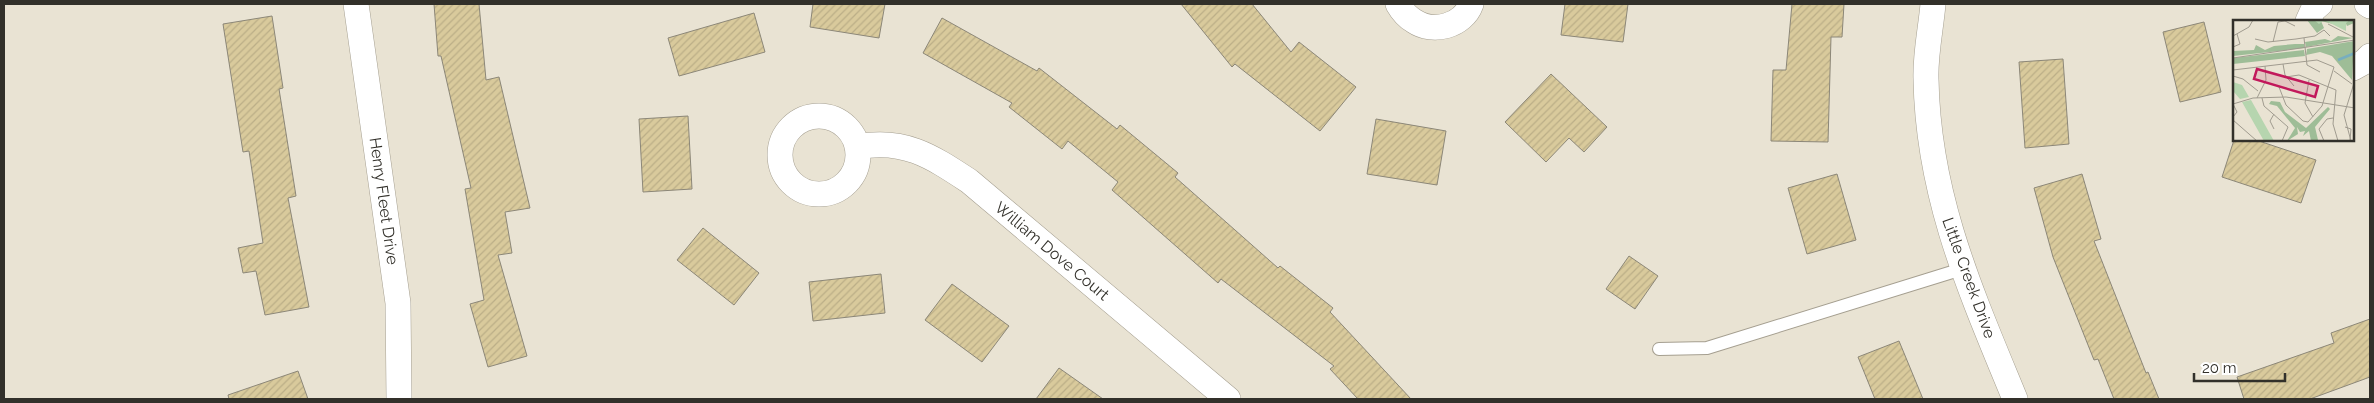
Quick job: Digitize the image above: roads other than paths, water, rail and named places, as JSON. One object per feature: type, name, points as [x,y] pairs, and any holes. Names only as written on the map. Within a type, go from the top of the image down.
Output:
[{"type":"street","name":"Henry Fleet Drive","points":[[356,4],[382,177],[398,303],[399,399]]},
{"type":"street","points":[[1398,4],[1405,14],[1415,22],[1426,27],[1452,24],[1462,17],[1471,4]]},
{"type":"street","name":"Little Creek Drive","points":[[1933,4],[1926,77],[1928,126],[1942,203],[1962,269],[2015,399]]},
{"type":"street","points":[[2308,20],[2313,10],[2320,4]]},
{"type":"street","points":[[2354,67],[2370,56]]},
{"type":"street","name":"William Dove Court","points":[[857,146],[876,143],[901,145],[932,157],[969,181],[1220,397]]},
{"type":"lane","points":[[1659,349],[1707,348],[1962,269]]}]
